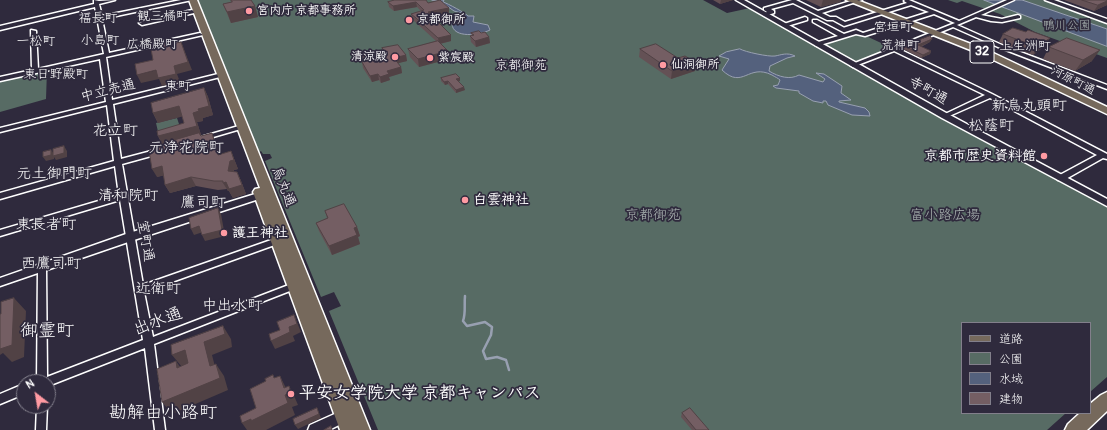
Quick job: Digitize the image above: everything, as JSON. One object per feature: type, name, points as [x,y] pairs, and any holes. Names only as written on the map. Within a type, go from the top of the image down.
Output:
[{"type":"main road","name":"河原町通","points":[[854,1],[1027,72],[1107,111]]},
{"type":"main road","name":"烏丸通","points":[[190,3],[200,35],[218,76]]},
{"type":"main road","name":"烏丸通","points":[[190,3],[300,284],[348,414],[349,430]]},
{"type":"main road","name":"烏丸通","points":[[264,194],[277,241],[300,284]]},
{"type":"main road","points":[[1074,430],[1107,400]]},
{"type":"main road","name":"烏丸通","points":[[348,414],[361,430]]},
{"type":"street","points":[[0,28],[112,0]]},
{"type":"street","name":"寺町通","points":[[742,0],[853,65],[1107,203]]},
{"type":"street","points":[[904,0],[958,22]]},
{"type":"street","points":[[853,65],[935,33],[1011,0]]},
{"type":"street","points":[[1048,0],[1107,21]]},
{"type":"street","points":[[1056,0],[1107,18]]},
{"type":"street","points":[[765,14],[772,12],[766,9],[794,1],[817,13],[844,24],[911,3]]},
{"type":"street","points":[[817,13],[854,1]]},
{"type":"street","name":"室町通","points":[[96,3],[105,56],[123,196],[149,344],[160,430]]},
{"type":"street","points":[[99,18],[190,3]]},
{"type":"street","points":[[142,23],[190,3]]},
{"type":"street","points":[[817,44],[856,32],[863,36],[936,12]]},
{"type":"street","points":[[975,15],[994,21],[1011,20],[1018,17]]},
{"type":"street","points":[[784,25],[805,19]]},
{"type":"street","points":[[815,21],[843,36]]},
{"type":"street","points":[[952,25],[1000,46],[1107,87]]},
{"type":"street","points":[[33,31],[35,71]]},
{"type":"street","points":[[0,79],[200,35]]},
{"type":"street","points":[[893,49],[990,95],[1105,156]]},
{"type":"street","name":"中立売通","points":[[0,130],[218,76]]},
{"type":"street","points":[[945,116],[990,95]]},
{"type":"street","points":[[194,141],[238,128]]},
{"type":"street","points":[[0,196],[164,150]]},
{"type":"street","points":[[1061,178],[1105,156]]},
{"type":"street","points":[[0,282],[130,237],[264,194]]},
{"type":"street","points":[[0,233],[123,196]]},
{"type":"street","points":[[139,290],[277,241]]},
{"type":"street","points":[[42,268],[42,374]]},
{"type":"street","name":"出水通","points":[[56,378],[149,344],[300,284]]},
{"type":"street","points":[[0,399],[16,393]]},
{"type":"street","points":[[41,430],[42,414]]},
{"type":"street","points":[[315,430],[348,414]]},
{"type":"green space","name":"京都御苑","points":[[198,0],[703,0],[727,13],[750,8],[1107,205],[1107,377],[1091,391],[1091,322],[961,322],[961,414],[1065,414],[1047,430],[378,430],[329,311],[341,306],[334,292],[321,297],[265,161],[272,158],[270,154],[263,154],[261,151],[259,152]]},
{"type":"green space","name":"鴨川公園","points":[[948,0],[1043,0],[1107,23],[1107,58],[1035,32],[1000,14],[962,1],[957,3]]},
{"type":"green space","points":[[855,33],[863,37],[866,36],[892,48],[855,62],[821,43]]},
{"type":"green space","points":[[47,70],[46,99],[0,112],[0,80]]},
{"type":"green space","points":[[177,118],[180,127],[159,136],[156,123]]},
{"type":"water","points":[[432,0],[444,0],[443,2],[457,9],[464,13],[468,16],[474,16],[473,22],[488,25],[490,30],[474,34],[462,34],[457,32],[452,24],[448,23],[458,21],[459,16],[465,14],[454,11],[440,1]]},
{"type":"water","points":[[984,0],[1022,0],[1107,29],[1107,46]]},
{"type":"water","points":[[740,49],[768,56],[787,54],[795,56],[770,66],[769,71],[784,77],[796,77],[799,75],[823,82],[825,79],[816,73],[824,74],[842,86],[841,93],[851,100],[839,102],[865,108],[869,112],[870,116],[852,115],[828,105],[826,101],[823,101],[823,103],[813,101],[799,93],[799,91],[776,88],[773,86],[778,85],[780,80],[764,72],[751,73],[735,78],[729,75],[722,70],[729,59],[719,56],[726,52]]},
{"type":"building","points":[[231,0],[251,0],[255,6],[227,12],[223,4],[232,2]]},
{"type":"building","points":[[395,0],[426,0],[428,3],[440,0],[449,8],[428,12],[451,35],[438,38],[411,14],[424,10],[416,2],[393,6],[388,2]]},
{"type":"building","points":[[1082,0],[1107,0],[1107,1],[1098,5]]},
{"type":"building","points":[[1013,28],[1026,32],[1028,30],[1050,38],[1037,47],[1003,34]]},
{"type":"building","points":[[479,31],[481,33],[485,32],[489,37],[475,41],[470,36],[474,35],[471,33]]},
{"type":"building","points":[[930,36],[932,39],[918,45],[931,51],[923,55],[904,46]]},
{"type":"building","points":[[1067,38],[1100,50],[1083,60],[1049,47]]},
{"type":"building","points":[[438,41],[448,51],[418,59],[408,49]]},
{"type":"building","points":[[166,42],[167,45],[181,42],[188,62],[174,66],[176,74],[158,78],[156,70],[137,75],[135,64],[153,60],[151,49],[154,49],[153,45]]},
{"type":"building","points":[[656,44],[678,58],[685,56],[697,63],[672,71],[640,49]]},
{"type":"building","points":[[398,45],[406,55],[394,58],[401,67],[387,71],[389,74],[380,77],[378,74],[370,76],[362,62],[367,60],[362,54],[369,52],[374,59],[388,55],[382,48]]},
{"type":"building","points":[[456,74],[460,78],[456,79],[464,87],[456,90],[448,81],[444,82],[441,78]]},
{"type":"building","points":[[204,88],[209,106],[198,109],[199,111],[193,113],[197,126],[158,136],[157,131],[184,123],[179,106],[153,113],[151,103]]},
{"type":"building","points":[[199,133],[201,136],[212,133],[218,155],[231,151],[234,160],[230,161],[228,171],[237,172],[242,185],[229,189],[226,182],[223,183],[223,181],[191,177],[165,185],[162,166],[152,169],[149,151],[161,147],[161,144]]},
{"type":"building","points":[[64,146],[64,153],[53,156],[53,149]]},
{"type":"building","points":[[51,150],[51,155],[43,157],[43,152]]},
{"type":"building","points":[[344,204],[357,227],[354,228],[357,235],[329,246],[316,223],[328,218],[325,211]]},
{"type":"building","points":[[218,208],[222,230],[202,235],[199,226],[191,229],[189,218]]},
{"type":"building","points":[[14,298],[12,345],[0,349],[1,302]]},
{"type":"building","points":[[294,315],[297,324],[289,327],[290,332],[271,341],[269,334],[280,330],[277,322]]},
{"type":"building","points":[[223,326],[225,334],[204,342],[210,366],[216,364],[220,378],[162,402],[157,369],[176,361],[177,368],[188,363],[185,350],[172,355],[171,345]]},
{"type":"building","points":[[273,375],[274,378],[280,376],[284,388],[289,386],[291,393],[285,395],[288,403],[251,421],[251,419],[242,423],[240,416],[256,408],[250,389],[266,381],[265,379]]},
{"type":"building","points":[[317,408],[319,414],[295,425],[293,419]]},
{"type":"building","points":[[690,408],[709,430],[696,430],[682,413]]},
{"type":"building","points":[[331,426],[332,430],[324,430]]},
{"type":"waterway","points":[[465,296],[465,312],[463,321],[467,326],[485,322],[492,327],[491,335],[483,351],[486,359],[497,357],[506,360],[509,370]]},
{"type":"place","name":"宮内庁 京都事務所","points":[[249,11]]},
{"type":"place","name":"京都御所","points":[[409,20]]},
{"type":"place","name":"清涼殿","points":[[395,57]]},
{"type":"place","name":"紫宸殿","points":[[430,58]]},
{"type":"place","name":"仙洞御所","points":[[663,65]]},
{"type":"place","name":"京都市歴史資料館","points":[[1044,156]]},
{"type":"place","name":"白雲神社","points":[[465,200]]},
{"type":"place","name":"護王神社","points":[[224,233]]},
{"type":"place","name":"平安女学院大学 京都キャンパス","points":[[291,394]]},
{"type":"district","name":"観三橘町","points":[[163,17]]},
{"type":"district","name":"福長町","points":[[98,19]]},
{"type":"district","name":"宮垣町","points":[[893,28]]},
{"type":"district","name":"小島町","points":[[100,41]]},
{"type":"district","name":"一松町","points":[[36,42]]},
{"type":"district","name":"広橋殿町","points":[[152,45]]},
{"type":"district","name":"荒神町","points":[[900,46]]},
{"type":"district","name":"上生洲町","points":[[1025,47]]},
{"type":"district","name":"京都御苑","points":[[521,66]]},
{"type":"district","name":"東日野殿町","points":[[56,75]]},
{"type":"district","name":"東町","points":[[178,87]]},
{"type":"district","name":"新烏丸頭町","points":[[1029,106]]},
{"type":"district","name":"松蔭町","points":[[991,126]]},
{"type":"district","name":"花立町","points":[[115,131]]},
{"type":"district","name":"元浄花院町","points":[[186,148]]},
{"type":"district","name":"元土御門町","points":[[54,174]]},
{"type":"district","name":"清和院町","points":[[128,196]]},
{"type":"district","name":"鷹司町","points":[[203,203]]},
{"type":"district","name":"東長者町","points":[[46,225]]},
{"type":"district","name":"西鷹司町","points":[[51,264]]},
{"type":"district","name":"近衛町","points":[[158,289]]},
{"type":"district","name":"中出水町","points":[[232,306]]},
{"type":"district","name":"御霊町","points":[[47,331]]},
{"type":"district","name":"勘解由小路町","points":[[163,413]]},
{"type":"park label","name":"富小路広場","points":[[945,215]]}]
